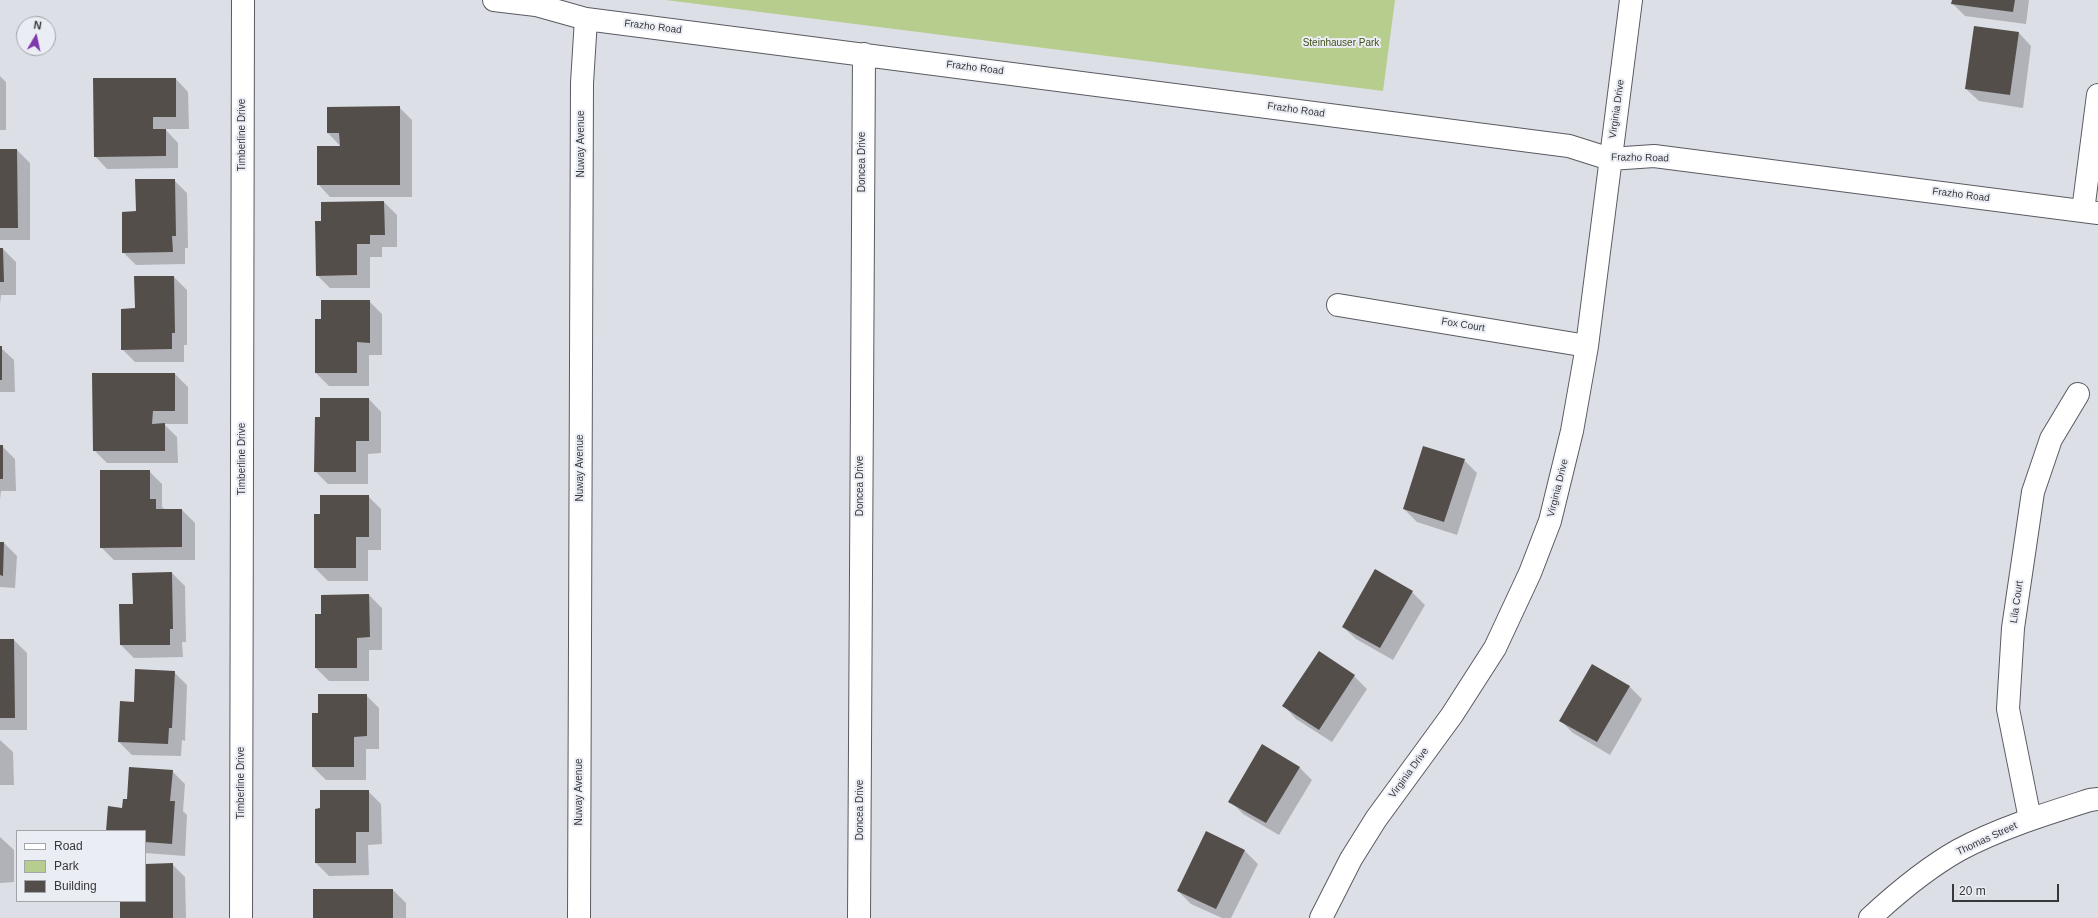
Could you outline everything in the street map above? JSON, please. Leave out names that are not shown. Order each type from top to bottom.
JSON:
[{"type":"street","name":"Timberline Drive","points":[[241,918],[243,0]]},
{"type":"street","name":"Frazho Road","points":[[494,0],[536,5],[586,19],[1569,146],[1610,159],[1654,156],[2090,212]]},
{"type":"street","name":"Virginia Drive","points":[[1321,918],[1351,859],[1376,819],[1452,715],[1495,648],[1530,573],[1550,521],[1572,430],[1587,346],[1631,0]]},
{"type":"street","name":"Nuway Avenue","points":[[579,918],[582,83],[586,19]]},
{"type":"street","name":"Doncea Drive","points":[[859,918],[864,54]]},
{"type":"street","points":[[2090,212],[2098,95]]},
{"type":"street","name":"Fox Court","points":[[1338,305],[1587,346]]},
{"type":"street","name":"Lila Court","points":[[2030,820],[2008,709],[2013,628],[2033,492],[2051,439],[2078,394]]},
{"type":"street","name":"Thomas Street","points":[[1870,918],[1902,890],[1959,850],[2030,820],[2090,800],[2098,799]]},
{"type":"green space","name":"Steinhauser Park","points":[[666,0],[1395,0],[1383,91]]},
{"type":"building","points":[[1952,0],[2015,0],[2013,12],[1951,4]]},
{"type":"building","points":[[1974,26],[2019,32],[2010,95],[1965,89]]},
{"type":"building","points":[[93,78],[176,78],[176,117],[153,117],[153,129],[166,129],[166,156],[94,157]]},
{"type":"building","points":[[400,106],[400,185],[317,185],[317,146],[340,146],[339,133],[327,133],[327,107]]},
{"type":"building","points":[[0,149],[17,149],[18,228],[0,228]]},
{"type":"building","points":[[135,179],[175,179],[176,236],[172,236],[173,252],[122,253],[122,212],[136,211]]},
{"type":"building","points":[[384,201],[385,235],[370,235],[370,244],[357,244],[357,275],[316,276],[315,221],[321,221],[321,202]]},
{"type":"building","points":[[0,248],[3,248],[4,282],[0,282]]},
{"type":"building","points":[[134,276],[174,276],[175,333],[172,333],[172,349],[121,350],[121,309],[135,308]]},
{"type":"building","points":[[321,300],[370,300],[370,343],[357,342],[357,373],[315,373],[315,319],[321,319]]},
{"type":"building","points":[[0,346],[2,346],[2,380],[0,380]]},
{"type":"building","points":[[92,373],[175,373],[175,411],[153,411],[152,424],[165,423],[165,451],[93,451]]},
{"type":"building","points":[[320,398],[369,398],[369,441],[356,441],[356,472],[314,472],[315,417],[320,417]]},
{"type":"building","points":[[0,445],[3,445],[3,479],[0,479]]},
{"type":"building","points":[[1423,446],[1465,459],[1444,522],[1403,509]]},
{"type":"building","points":[[100,470],[150,470],[150,499],[156,499],[156,509],[182,509],[182,547],[100,548]]},
{"type":"building","points":[[320,495],[369,495],[369,537],[356,537],[356,568],[314,568],[314,514],[320,514]]},
{"type":"building","points":[[0,542],[4,542],[3,576],[0,575]]},
{"type":"building","points":[[1375,569],[1413,591],[1380,648],[1342,627]]},
{"type":"building","points":[[172,572],[173,629],[170,629],[170,645],[120,645],[119,604],[133,604],[132,573]]},
{"type":"building","points":[[369,594],[370,637],[357,638],[357,668],[315,668],[315,614],[321,614],[321,595]]},
{"type":"building","points":[[0,639],[14,639],[15,718],[0,718]]},
{"type":"building","points":[[1319,651],[1355,675],[1319,730],[1282,706]]},
{"type":"building","points":[[1592,664],[1630,686],[1597,742],[1559,721]]},
{"type":"building","points":[[135,669],[175,671],[172,728],[169,728],[168,744],[118,742],[120,701],[134,702]]},
{"type":"building","points":[[318,694],[367,694],[367,736],[354,737],[354,767],[312,767],[312,713],[318,713]]},
{"type":"building","points":[[1262,744],[1300,767],[1266,823],[1228,802]]},
{"type":"building","points":[[129,767],[173,770],[170,801],[175,801],[172,844],[146,842],[146,830],[106,830],[108,806],[122,808],[123,799],[127,799]]},
{"type":"building","points":[[320,790],[369,790],[369,832],[356,832],[356,863],[315,863],[315,809],[320,808]]},
{"type":"building","points":[[1206,831],[1245,850],[1216,909],[1177,891]]},
{"type":"building","points":[[173,863],[173,918],[120,918],[120,902],[146,902],[146,864]]},
{"type":"building","points":[[313,889],[393,889],[393,918],[313,918]]}]
